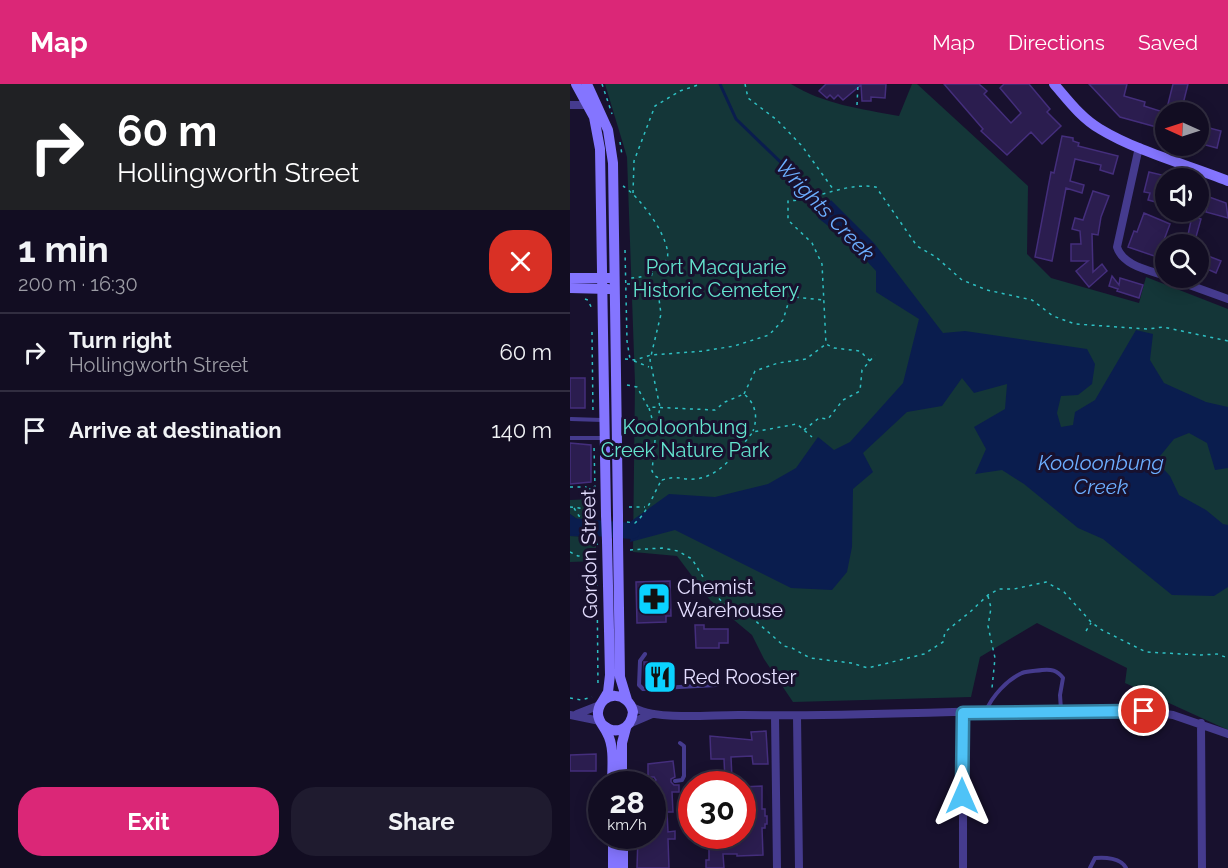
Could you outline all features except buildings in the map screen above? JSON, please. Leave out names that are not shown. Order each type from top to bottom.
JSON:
[{"type":"main road","name":"Gordon Street","points":[[576,84],[594,117],[600,149],[605,420],[600,438],[601,513],[613,541],[620,677],[629,703]]},
{"type":"main road","name":"Gordon Street","points":[[587,84],[608,130],[611,146],[618,281],[615,360],[618,516],[613,541],[610,675],[608,692],[599,699]]},
{"type":"main road","points":[[1054,84],[1082,116],[1099,128],[1138,147],[1228,181]]},
{"type":"main road","points":[[570,278],[602,283]]},
{"type":"main road","points":[[570,288],[618,281]]},
{"type":"main road","points":[[611,771],[610,742],[598,713],[599,699],[614,696],[620,696],[629,703],[633,716],[622,743],[622,771]]},
{"type":"main road","points":[[601,723],[615,731],[628,725]]},
{"type":"main road","points":[[613,849],[613,868]]},
{"type":"main road","points":[[623,849],[623,868]]},
{"type":"street","points":[[570,105],[587,105]]},
{"type":"street","points":[[1138,147],[1117,248],[1119,255],[1128,262],[1155,272]]},
{"type":"street","points":[[1198,288],[1228,299]]},
{"type":"street","points":[[573,715],[599,699]]},
{"type":"street","points":[[629,703],[640,711],[652,714],[797,716],[1061,711],[1155,712],[1201,723],[1228,734]]},
{"type":"street","points":[[963,713],[963,868]]},
{"type":"street","points":[[628,725],[652,714]]},
{"type":"street","points":[[573,715],[601,723]]},
{"type":"street","points":[[775,716],[777,868]]},
{"type":"street","points":[[797,716],[799,868]]},
{"type":"street","points":[[1201,723],[1202,868]]},
{"type":"lane","points":[[572,419],[605,420]]},
{"type":"lane","points":[[570,438],[600,438]]},
{"type":"lane","points":[[645,654],[639,661],[639,685],[643,689],[716,685]]},
{"type":"lane","points":[[985,712],[990,700],[1022,673],[1050,669],[1058,672],[1063,678],[1060,690],[1061,711]]},
{"type":"lane","points":[[675,781],[682,780],[684,776],[684,746],[680,742]]},
{"type":"lane","points":[[1090,868],[1095,858],[1104,857],[1123,862],[1126,868]]},
{"type":"path","points":[[633,195],[634,161],[655,106],[680,91],[701,84]]},
{"type":"path","points":[[745,84],[748,98],[777,120],[802,146],[834,190]]},
{"type":"path","points":[[857,105],[858,84]]},
{"type":"path","points":[[618,281],[643,277],[652,273],[666,260],[668,251],[645,205],[621,185]]},
{"type":"path","points":[[826,344],[822,264],[812,243],[789,220],[789,201],[864,185],[876,187],[917,246],[936,257],[962,280],[987,290],[1032,300],[1053,316],[1075,324],[1148,330],[1163,327],[1228,341]]},
{"type":"path","points":[[652,273],[650,280],[659,299],[662,314],[651,355],[650,368],[660,407],[652,471],[662,480]]},
{"type":"path","points":[[626,284],[641,284],[652,288]]},
{"type":"path","points":[[615,360],[633,360],[651,355],[704,351],[748,342],[769,334],[783,320],[788,304],[795,297],[824,300]]},
{"type":"path","points":[[583,298],[588,300],[592,308]]},
{"type":"path","points":[[592,331],[594,420]]},
{"type":"path","points":[[826,344],[834,348],[860,351],[870,361]]},
{"type":"path","points":[[648,407],[715,410],[725,402],[744,394],[755,371],[778,363],[806,359],[826,344]]},
{"type":"path","points":[[803,431],[819,418],[828,419],[843,400],[861,391],[862,370],[875,355]]},
{"type":"path","points":[[633,360],[650,368]]},
{"type":"path","points":[[626,385],[638,387],[656,430]]},
{"type":"path","points":[[643,517],[646,507],[662,480],[672,476],[703,478],[716,472],[735,454],[753,432],[756,423],[756,411],[752,401],[744,394]]},
{"type":"path","points":[[753,432],[797,424],[812,437]]},
{"type":"path","points":[[570,487],[586,487],[586,501],[591,501],[590,487],[595,487],[600,438]]},
{"type":"path","points":[[570,507],[601,513]]},
{"type":"path","points":[[628,507],[646,507]]},
{"type":"path","points":[[629,550],[662,548],[678,550],[692,559],[711,590],[724,604],[740,614],[750,616],[784,646],[810,658],[831,662],[851,663],[868,668],[924,654],[943,642],[945,632],[988,595],[999,589],[1014,589],[1046,582],[1064,592],[1091,622],[1102,630],[1146,652],[1201,656],[1217,654],[1228,658]]},
{"type":"path","points":[[570,552],[578,556],[597,557],[597,549]]},
{"type":"path","points":[[570,698],[599,699],[597,566]]},
{"type":"path","points":[[988,595],[991,608],[988,626],[995,658],[990,700]]},
{"type":"path","points":[[1086,631],[1091,622]]},
{"type":"green space","points":[[605,84],[791,84],[829,101],[899,116],[912,84],[917,84],[1028,186],[1027,254],[1051,278],[1139,303],[1146,277],[1155,281],[1155,288],[1174,288],[1228,309],[1228,730],[1125,683],[1127,668],[1037,623],[980,657],[971,697],[793,702],[764,659],[752,635],[710,600],[677,556],[633,552],[635,383],[627,157]]},
{"type":"green space","points":[[594,499],[595,522],[581,522],[570,514],[570,500]]},
{"type":"green space","points":[[570,536],[596,537],[596,561],[570,562]]},
{"type":"water","name":"Kooloonbung Creek","points":[[831,200],[874,243],[943,333],[965,331],[1087,349],[1095,364],[1092,384],[1078,395],[1061,396],[1057,413],[1061,427],[1073,425],[1075,412],[1095,400],[1136,330],[1153,334],[1150,360],[1164,383],[1206,402],[1228,407],[1228,468],[1215,470],[1207,443],[1189,433],[1174,439],[1156,461],[1170,476],[1179,495],[1228,525],[1228,587],[1214,596],[1172,595],[1103,539],[1078,528],[1024,484],[1002,470],[975,474],[986,449],[974,427],[1005,409],[1007,384],[974,393],[962,378],[942,406],[907,412],[863,453],[873,472],[853,489],[852,547],[847,572],[832,590],[791,588],[675,530],[630,542],[632,531],[630,522],[669,494],[715,497],[768,484],[796,468],[818,437],[834,450],[850,442],[903,383],[919,319],[876,292],[876,271],[850,243],[818,218]]},
{"type":"water","points":[[570,514],[581,522],[595,522],[596,537],[570,536]]},
{"type":"waterway","name":"Wrights Creek","points":[[720,84],[736,119],[828,208]]},
{"type":"waterway","points":[[570,526],[632,531]]},
{"type":"place","name":"Chemist Warehouse","points":[[654,599]]},
{"type":"place","name":"Red Rooster","points":[[660,677]]},
{"type":"route","points":[[962,796],[963,713],[1144,711]]},
{"type":"park label","name":"Port Macquarie Historic Cemetery","points":[[716,278]]},
{"type":"park label","name":"Kooloonbung Creek Nature Park","points":[[685,438]]}]
